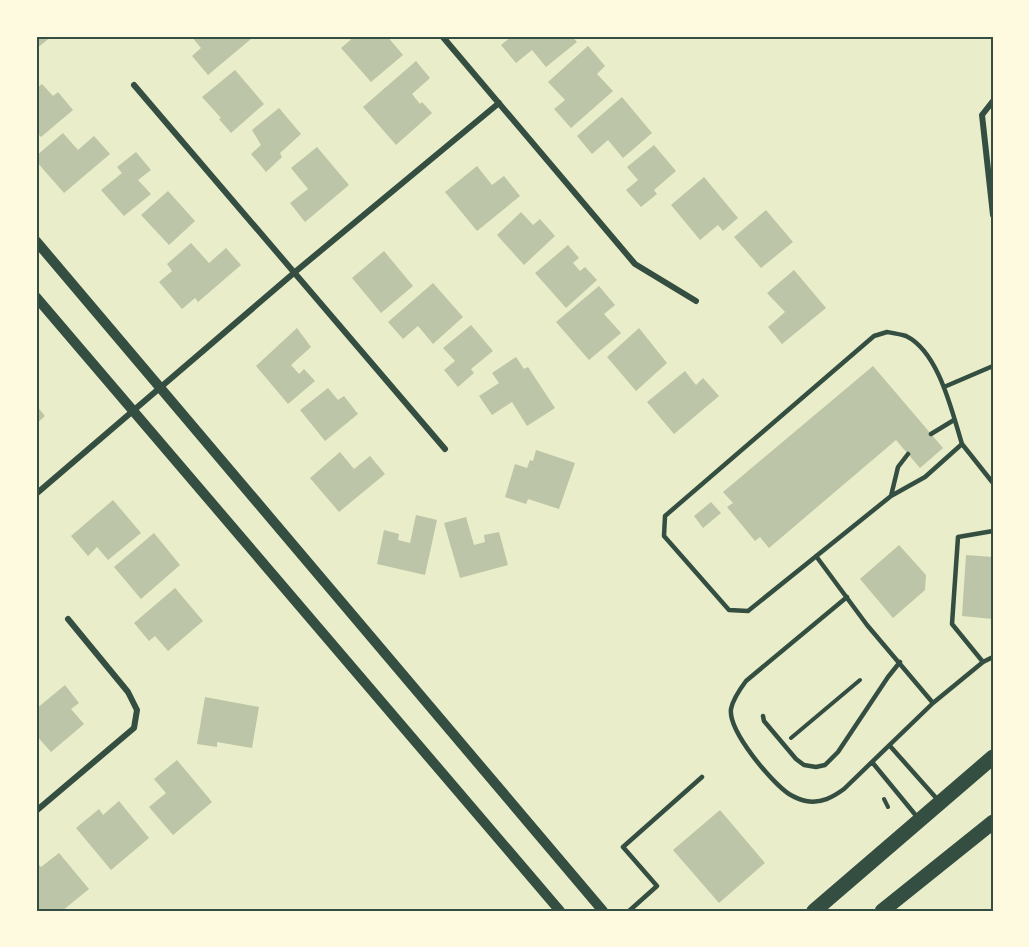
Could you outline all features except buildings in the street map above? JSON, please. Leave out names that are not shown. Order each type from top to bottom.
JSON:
[{"type":"main road","points":[[814,911],[993,757]]},
{"type":"main road","points":[[882,911],[991,827]]},
{"type":"street","points":[[442,36],[634,264],[696,301]]},
{"type":"street","points":[[134,85],[445,449]]},
{"type":"street","points":[[992,102],[982,115],[993,215]]},
{"type":"street","points":[[36,494],[295,272],[499,103]]},
{"type":"street","points":[[36,241],[603,911]]},
{"type":"street","points":[[36,297],[560,911]]},
{"type":"street","points":[[36,812],[134,728],[137,710],[128,692],[68,619]]},
{"type":"lane","points":[[962,444],[925,477],[891,496],[748,611],[729,610],[664,536],[664,516],[874,336],[887,332],[905,336],[923,350],[944,387],[962,444],[993,483]]},
{"type":"lane","points":[[944,387],[993,366]]},
{"type":"lane","points":[[931,434],[954,420]]},
{"type":"lane","points":[[891,496],[898,467],[908,454]]},
{"type":"lane","points":[[983,662],[952,624],[956,559],[958,537],[993,531]]},
{"type":"lane","points":[[816,556],[867,625],[933,703]]},
{"type":"lane","points":[[847,597],[746,681],[738,692],[731,709],[732,722],[739,738],[790,795],[806,801],[818,802],[831,798],[844,789],[933,703],[983,662],[993,657]]},
{"type":"lane","points":[[763,716],[764,721],[794,758],[804,765],[816,767],[825,765],[838,752],[900,662]]},
{"type":"lane","points":[[890,746],[940,803]]},
{"type":"lane","points":[[872,762],[920,820]]},
{"type":"lane","points":[[629,911],[657,886],[623,847],[702,777]]},
{"type":"path","points":[[794,758],[802,752],[790,738],[860,680]]}]
